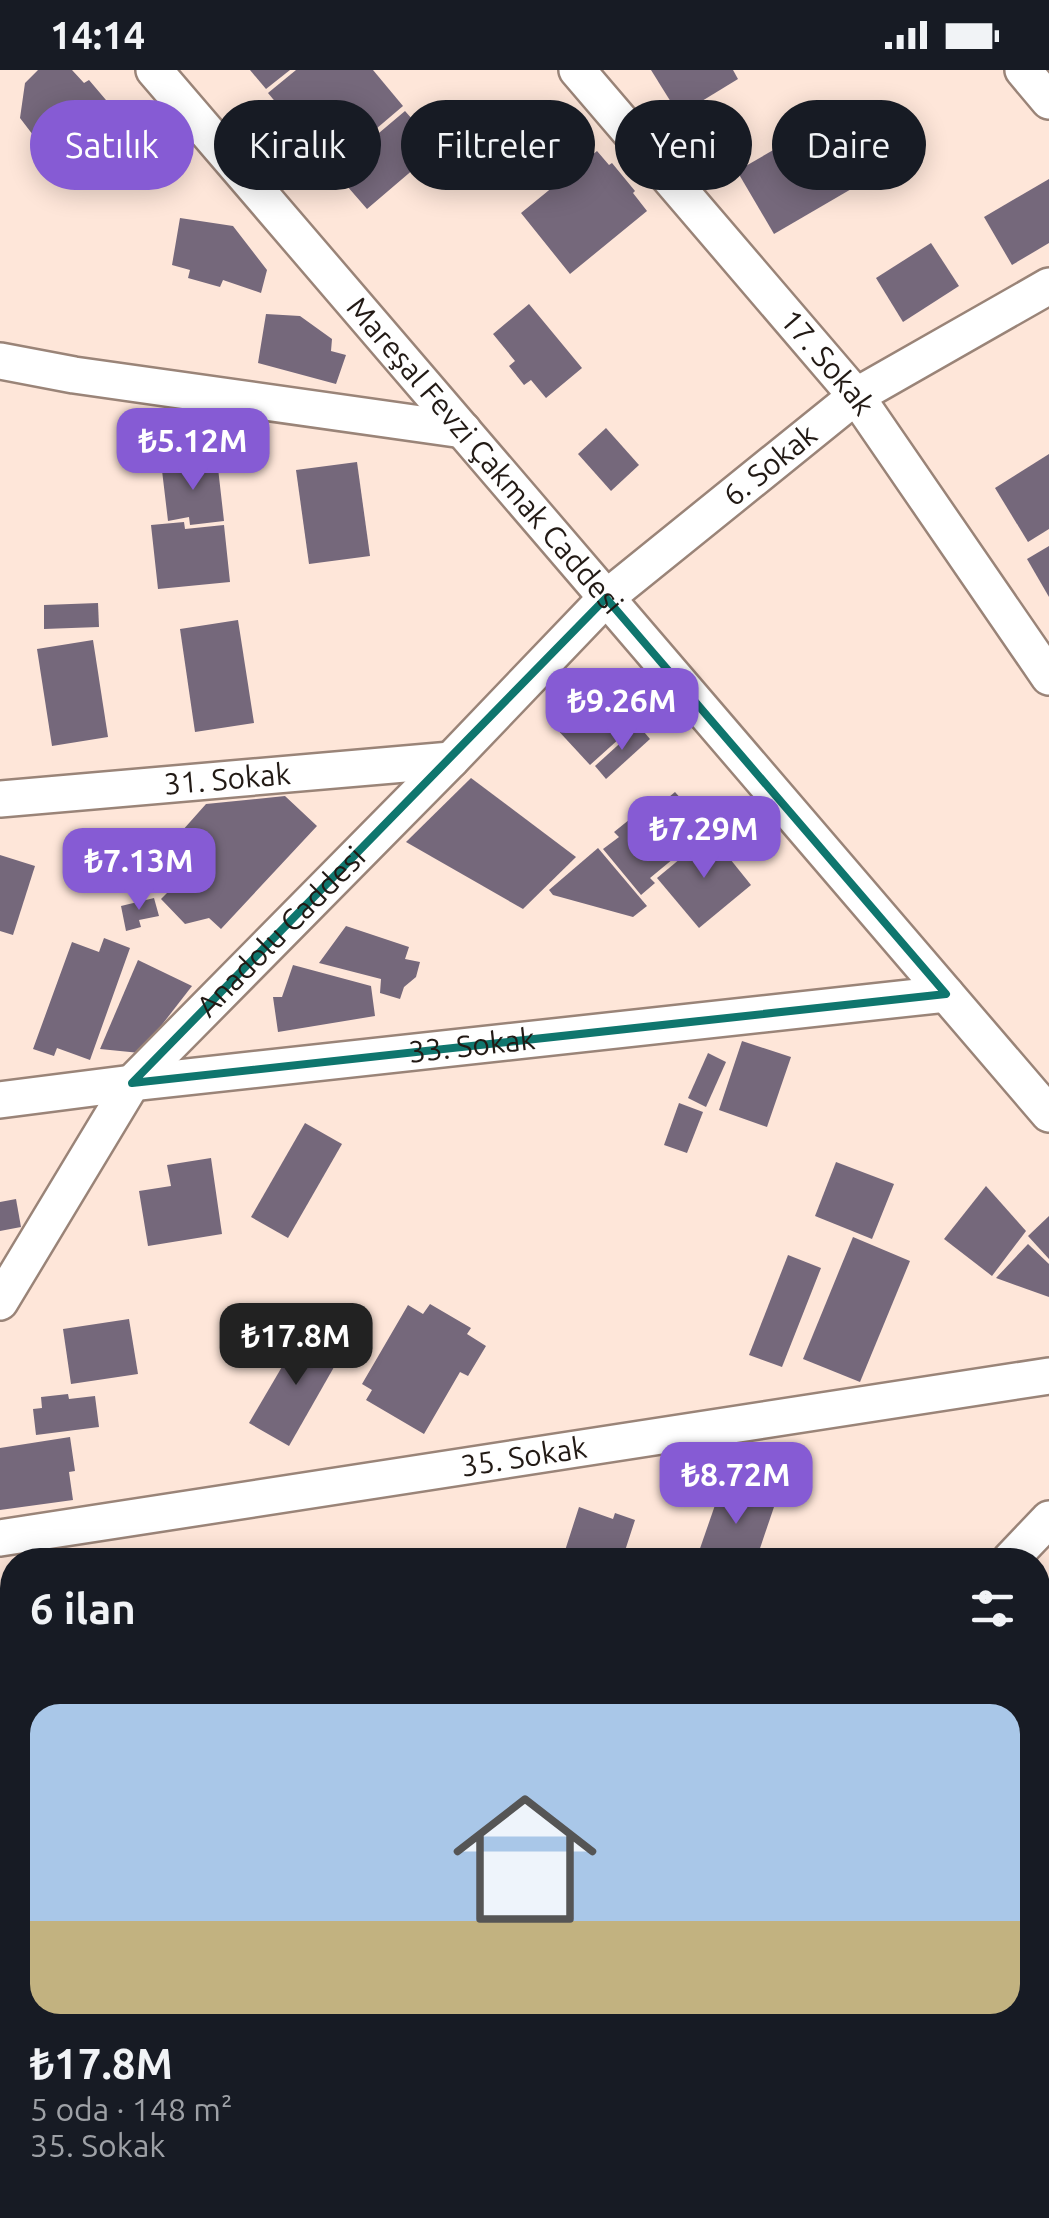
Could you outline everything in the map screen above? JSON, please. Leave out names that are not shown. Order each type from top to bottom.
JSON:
[{"type":"street","name":"Mareşal Fevzi Çakmak Caddesi","points":[[154,70],[1049,1114]]},
{"type":"street","name":"17. Sokak","points":[[577,70],[856,396],[1049,677]]},
{"type":"street","points":[[1023,70],[1049,101]]},
{"type":"street","name":"6. Sokak","points":[[606,598],[856,396],[1049,286]]},
{"type":"street","points":[[0,361],[462,430]]},
{"type":"street","name":"Anadolu Caddesi","points":[[0,1302],[132,1083],[606,598]]},
{"type":"street","name":"31. Sokak","points":[[0,799],[451,760]]},
{"type":"street","name":"33. Sokak","points":[[0,1100],[946,994]]},
{"type":"street","name":"35. Sokak","points":[[0,1538],[1049,1376]]},
{"type":"street","points":[[1022,1548],[1049,1520]]},
{"type":"highlighted area","points":[[606,598],[946,994],[132,1083]]},
{"type":"building","points":[[38,70],[72,70],[84,83],[89,80],[106,100],[30,100],[30,131],[20,118],[25,83]]},
{"type":"building","points":[[250,70],[290,70],[266,89]]},
{"type":"building","points":[[296,70],[373,70],[401,108],[381,125],[381,100],[274,100],[268,93]]},
{"type":"building","points":[[651,70],[733,70],[738,79],[704,100],[670,100]]},
{"type":"building","points":[[401,114],[401,180],[367,209],[350,190],[381,190],[381,131]]},
{"type":"building","points":[[772,151],[772,190],[850,190],[774,234],[748,190],[752,190],[752,162]]},
{"type":"building","points":[[595,153],[615,167],[615,190],[634,190],[647,211],[570,274],[521,213],[549,190],[595,190]]},
{"type":"building","points":[[1049,179],[1049,243],[1012,265],[984,217]]},
{"type":"building","points":[[180,218],[233,226],[267,270],[261,293],[223,280],[220,287],[188,278],[190,270],[172,265]]},
{"type":"building","points":[[931,243],[959,286],[903,322],[876,278]]},
{"type":"building","points":[[529,304],[582,368],[546,398],[531,380],[524,385],[509,366],[515,361],[493,334]]},
{"type":"building","points":[[266,314],[300,316],[332,339],[331,351],[346,355],[336,384],[258,363]]},
{"type":"building","points":[[606,428],[639,465],[611,491],[578,454]]},
{"type":"building","points":[[1049,454],[1049,529],[1028,542],[995,488]]},
{"type":"building","points":[[161,462],[218,468],[224,521],[190,525],[189,517],[168,521]]},
{"type":"building","points":[[357,462],[370,556],[309,564],[296,470]]},
{"type":"building","points":[[184,522],[185,529],[224,525],[230,582],[158,589],[151,525]]},
{"type":"building","points":[[1049,546],[1049,597],[1027,559]]},
{"type":"building","points":[[98,603],[99,627],[44,629],[44,605]]},
{"type":"building","points":[[238,620],[254,723],[195,732],[180,629]]},
{"type":"building","points":[[93,640],[108,737],[52,746],[37,649]]},
{"type":"building","points":[[595,690],[630,729],[590,765],[554,726]]},
{"type":"building","points":[[639,726],[650,739],[606,779],[595,766]]},
{"type":"building","points":[[471,778],[576,857],[523,909],[406,842]]},
{"type":"building","points":[[675,792],[684,802],[689,798],[702,814],[698,817],[708,830],[650,878],[655,883],[641,895],[603,849],[619,837],[614,832],[640,811],[645,817]]},
{"type":"building","points":[[285,796],[317,826],[221,929],[209,918],[185,924],[161,899],[169,891],[163,865],[170,860],[166,849],[206,804]]},
{"type":"building","points":[[710,834],[751,885],[699,928],[657,878]]},
{"type":"building","points":[[598,848],[647,906],[633,917],[553,895],[549,890]]},
{"type":"building","points":[[0,855],[35,866],[13,935],[0,931]]},
{"type":"building","points":[[154,898],[159,916],[139,920],[141,927],[126,931],[121,906]]},
{"type":"building","points":[[346,926],[409,947],[405,959],[420,962],[416,977],[404,987],[400,999],[380,993],[381,979],[319,963]]},
{"type":"building","points":[[104,938],[130,948],[90,1060],[57,1048],[54,1056],[33,1049],[72,942],[99,952]]},
{"type":"building","points":[[138,960],[192,986],[140,1053],[100,1049]]},
{"type":"building","points":[[293,965],[371,986],[375,1016],[278,1032],[273,997],[282,997]]},
{"type":"building","points":[[742,1041],[791,1057],[767,1127],[719,1110]]},
{"type":"building","points":[[708,1053],[726,1062],[706,1107],[688,1098]]},
{"type":"building","points":[[679,1103],[703,1112],[687,1153],[664,1145]]},
{"type":"building","points":[[305,1123],[342,1144],[288,1238],[251,1217]]},
{"type":"building","points":[[211,1158],[222,1234],[148,1246],[139,1191],[171,1186],[167,1165]]},
{"type":"building","points":[[836,1162],[894,1184],[872,1239],[815,1216]]},
{"type":"building","points":[[986,1186],[1026,1231],[992,1276],[944,1239]]},
{"type":"building","points":[[16,1199],[21,1227],[0,1231],[0,1202]]},
{"type":"building","points":[[1049,1216],[1049,1259],[1028,1236]]},
{"type":"building","points":[[853,1237],[910,1261],[860,1382],[803,1359]]},
{"type":"building","points":[[1028,1244],[1049,1264],[1049,1297],[996,1278]]},
{"type":"building","points":[[788,1255],[821,1268],[782,1367],[749,1355]]},
{"type":"building","points":[[430,1304],[471,1328],[467,1334],[486,1346],[468,1376],[460,1372],[424,1434],[366,1400],[372,1390],[362,1384],[408,1305],[423,1314]]},
{"type":"building","points":[[129,1319],[138,1374],[71,1384],[63,1329]]},
{"type":"building","points":[[303,1331],[342,1353],[289,1446],[249,1423]]},
{"type":"building","points":[[68,1394],[69,1399],[95,1396],[99,1427],[36,1435],[33,1409],[42,1408],[41,1397]]},
{"type":"building","points":[[70,1437],[75,1471],[69,1472],[73,1500],[0,1510],[0,1448]]},
{"type":"building","points":[[722,1485],[775,1504],[760,1548],[700,1548]]},
{"type":"building","points":[[579,1507],[613,1519],[615,1513],[635,1520],[626,1548],[566,1548]]}]
